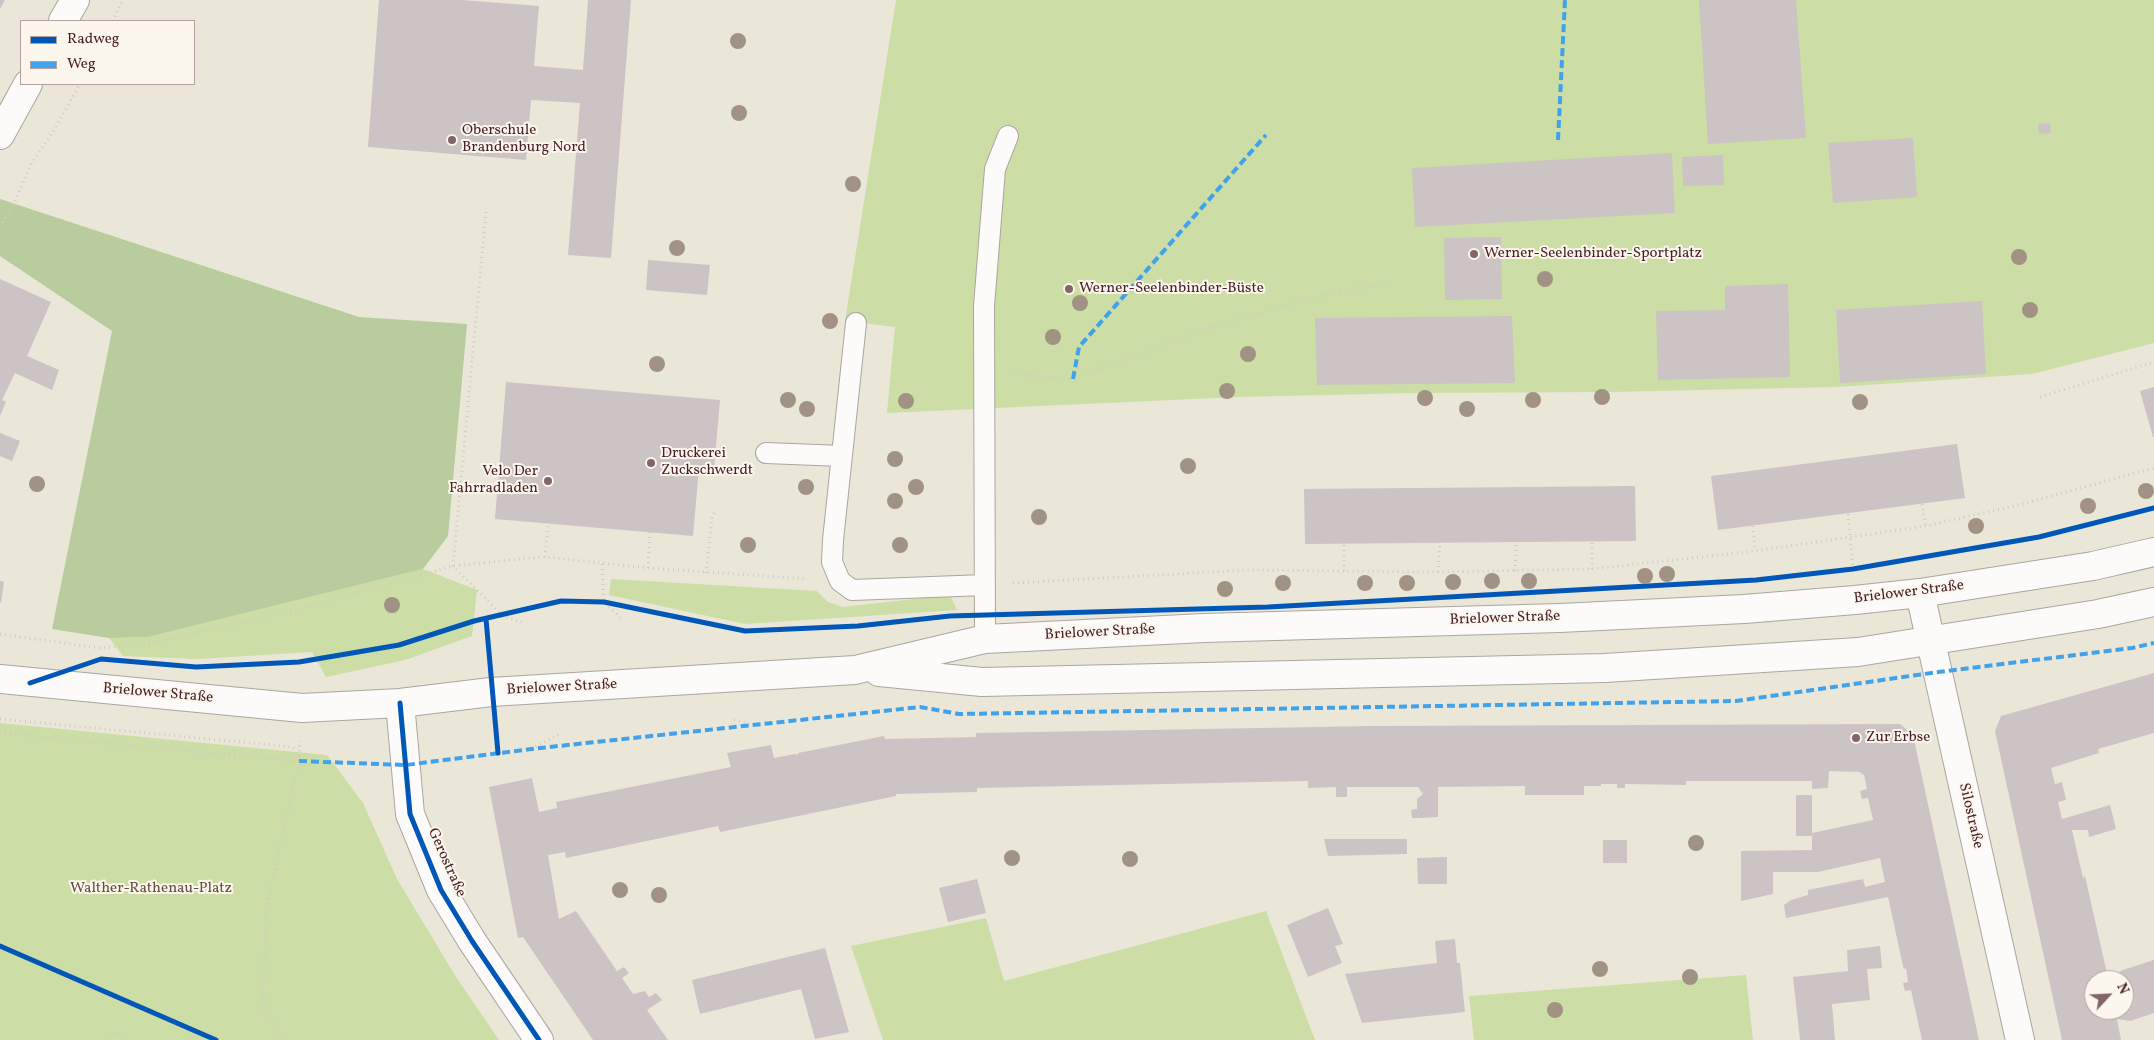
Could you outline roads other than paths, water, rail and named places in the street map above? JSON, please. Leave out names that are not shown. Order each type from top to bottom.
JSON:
[{"type":"main road","points":[[64,20],[75,0]]},
{"type":"main road","points":[[0,135],[27,85]]},
{"type":"main road","name":"Brielower Straße","points":[[855,670],[985,639],[1204,628],[1560,618],[1744,609],[1920,593],[2094,566],[2154,552]]},
{"type":"main road","name":"Silostraße","points":[[1920,593],[2020,1040]]},
{"type":"main road","name":"Brielower Straße","points":[[0,679],[302,708],[400,703],[491,692],[855,670],[982,682],[1555,669],[1858,652],[2098,614],[2154,602]]},
{"type":"main road","name":"Gerostraße","points":[[400,703],[410,814],[438,882],[472,941],[539,1040]]},
{"type":"lane","points":[[985,639],[984,306],[995,169],[1008,136]]},
{"type":"lane","points":[[856,323],[832,562],[840,581],[852,590],[985,584]]},
{"type":"lane","points":[[766,453],[842,456]]},
{"type":"place","name":"Oberschule Brandenburg Nord","points":[[452,140]]},
{"type":"place","name":"Werner-Seelenbinder-Sportplatz","points":[[1474,254]]},
{"type":"place","name":"Werner-Seelenbinder-Büste","points":[[1069,289]]},
{"type":"place","name":"Druckerei Zuckschwerdt","points":[[651,463]]},
{"type":"place","name":"Velo Der Fahrradladen","points":[[548,481]]},
{"type":"place","name":"Zur Erbse","points":[[1856,738]]},
{"type":"park label","name":"Walther-Rathenau-Platz","points":[[151,889]]}]
